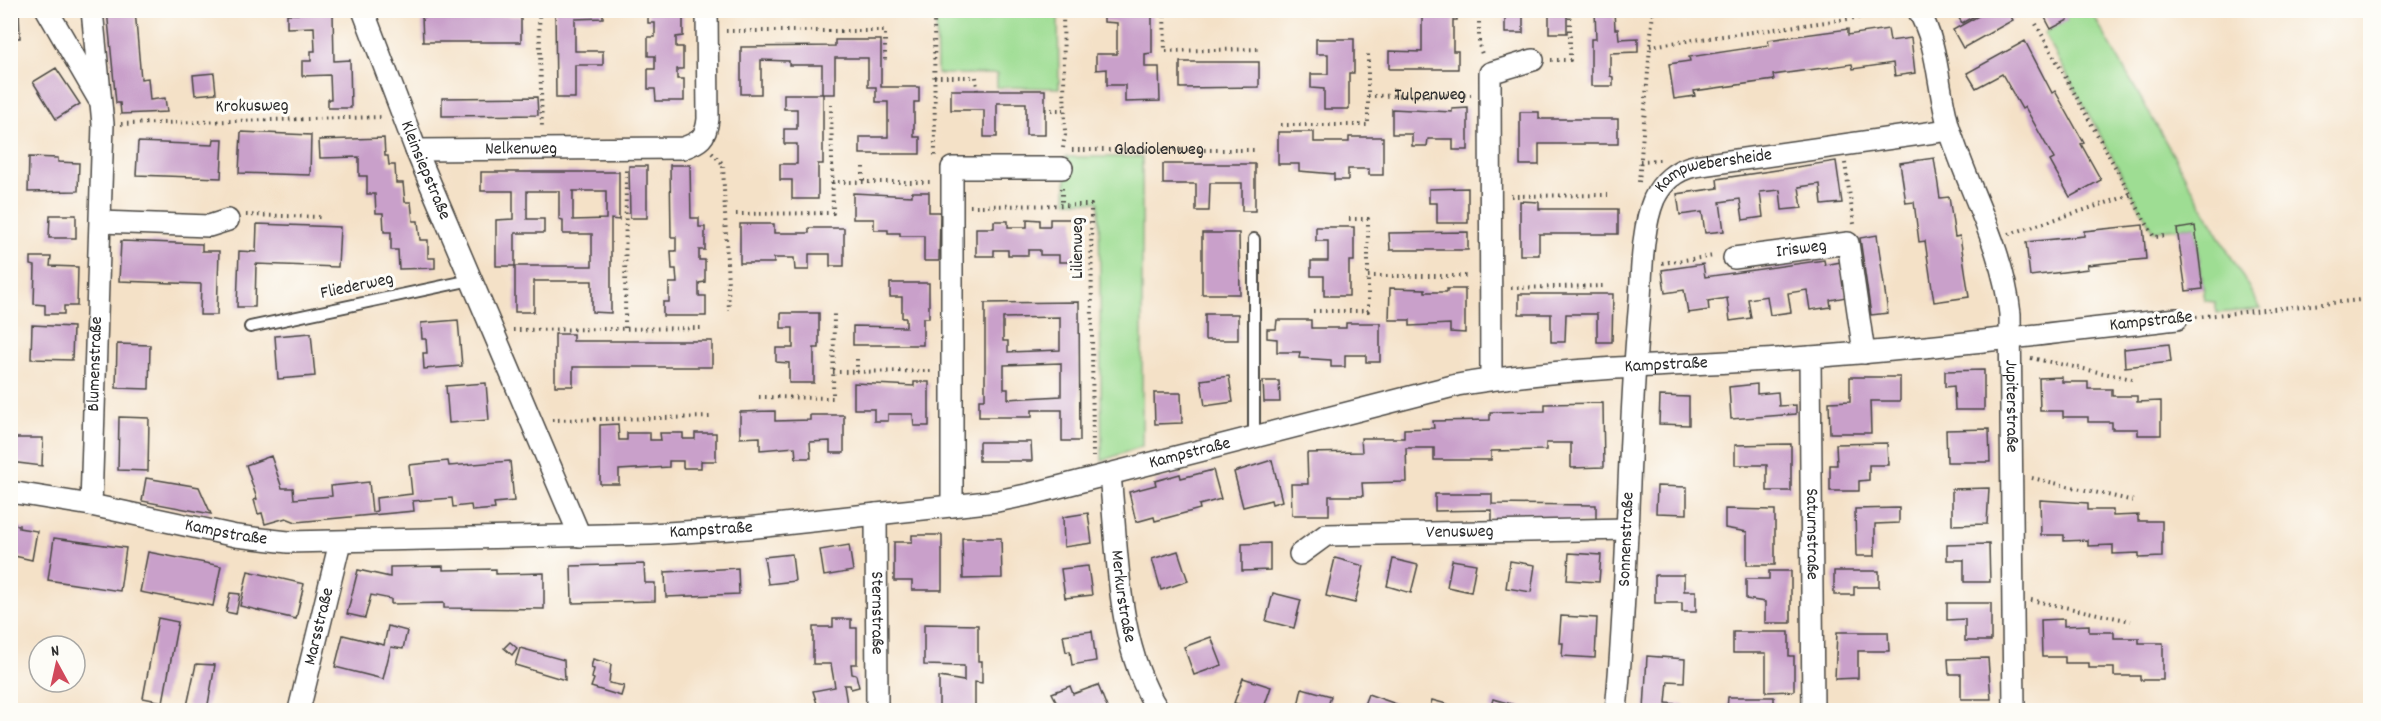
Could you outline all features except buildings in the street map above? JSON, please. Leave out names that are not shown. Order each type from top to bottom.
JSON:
[{"type":"street","points":[[47,10],[102,114]]},
{"type":"street","name":"Blumenstraße","points":[[91,505],[101,222],[102,114],[92,10]]},
{"type":"street","name":"Kleinsiepstraße","points":[[363,10],[416,150],[580,536]]},
{"type":"street","points":[[1920,13],[1932,40],[1949,130],[1993,239],[2007,286],[2010,346]]},
{"type":"street","points":[[700,142],[706,133],[708,119],[708,21]]},
{"type":"street","points":[[1490,73],[1533,60]]},
{"type":"street","name":"Tulpenweg","points":[[1490,73],[1491,379]]},
{"type":"street","name":"Kampwebersheide","points":[[1634,368],[1643,265],[1653,201],[1663,185],[1681,169],[1949,130]]},
{"type":"street","name":"Nelkenweg","points":[[416,150],[683,148],[700,142]]},
{"type":"street","points":[[952,506],[952,205],[941,179],[952,168],[1062,159]]},
{"type":"street","points":[[101,222],[209,226],[228,220]]},
{"type":"street","name":"Irisweg","points":[[1734,258],[1848,243],[1864,353]]},
{"type":"street","name":"Kampstraße","points":[[10,492],[91,505],[236,536],[288,542],[580,536],[747,528],[997,501],[1101,477],[1456,385],[1491,379],[1864,353],[2010,346],[2177,319]]},
{"type":"street","name":"Jupiterstraße","points":[[2010,346],[2014,711]]},
{"type":"street","name":"Saturnstraße","points":[[1809,357],[1813,711]]},
{"type":"street","name":"Sonnenstraße","points":[[1616,711],[1624,627],[1634,368]]},
{"type":"street","name":"Merkurstraße","points":[[1101,477],[1128,641],[1136,669],[1158,711]]},
{"type":"street","name":"Sternstraße","points":[[876,514],[877,711]]},
{"type":"street","name":"Venusweg","points":[[1300,554],[1326,535],[1628,529]]},
{"type":"street","name":"Marsstraße","points":[[299,711],[340,542]]},
{"type":"lane","points":[[1254,239],[1254,437]]},
{"type":"lane","name":"Fliederweg","points":[[250,327],[471,280]]},
{"type":"path","points":[[539,10],[542,149]]},
{"type":"path","points":[[934,10],[935,167]]},
{"type":"path","name":"Lilienweg","points":[[1063,10],[1065,135],[1062,159],[1062,205],[1091,205],[1101,477]]},
{"type":"path","points":[[1164,10],[1165,51],[1258,49]]},
{"type":"path","points":[[1479,10],[1479,45],[1490,73]]},
{"type":"path","points":[[1533,60],[1570,60],[1570,10]]},
{"type":"path","points":[[1639,192],[1653,10]]},
{"type":"path","points":[[1650,46],[1884,14],[1920,13]]},
{"type":"path","points":[[708,21],[885,31],[885,62]]},
{"type":"path","points":[[2036,24],[2154,237],[2167,236]]},
{"type":"path","name":"Tulpenweg","points":[[1281,125],[1368,125],[1368,53]]},
{"type":"path","points":[[934,77],[976,77],[976,90]]},
{"type":"path","points":[[1394,85],[1394,96]]},
{"type":"path","name":"Tulpenweg","points":[[1368,96],[1490,95]]},
{"type":"path","points":[[736,214],[832,213],[831,105]]},
{"type":"path","points":[[1045,110],[1064,110]]},
{"type":"path","name":"Krokusweg","points":[[102,114],[403,117]]},
{"type":"path","points":[[700,142],[723,164],[729,311]]},
{"type":"path","points":[[1843,145],[1855,235],[1848,243]]},
{"type":"path","points":[[625,328],[626,149]]},
{"type":"path","name":"Gladiolenweg","points":[[1062,159],[1256,150]]},
{"type":"path","points":[[863,167],[863,182]]},
{"type":"path","points":[[832,182],[941,179]]},
{"type":"path","points":[[1489,196],[1608,195]]},
{"type":"path","points":[[1993,239],[2131,195]]},
{"type":"path","points":[[952,205],[1062,205]]},
{"type":"path","points":[[228,220],[247,214],[322,217]]},
{"type":"path","points":[[1313,311],[1368,311],[1368,219],[1349,219]]},
{"type":"path","points":[[1643,265],[1715,256],[1734,258]]},
{"type":"path","points":[[1368,276],[1606,286]]},
{"type":"path","name":"Kampstraße","points":[[2177,319],[2370,299]]},
{"type":"path","points":[[759,397],[833,398],[834,313]]},
{"type":"path","points":[[492,330],[705,328]]},
{"type":"path","points":[[2010,346],[2132,379]]},
{"type":"path","points":[[857,359],[857,372]]},
{"type":"path","points":[[833,372],[953,371]]},
{"type":"path","points":[[531,421],[712,417]]},
{"type":"path","name":"Jupiterstraße","points":[[2011,474],[2134,501]]},
{"type":"path","points":[[2012,596],[2132,621]]},
{"type":"green space","points":[[936,11],[1058,11],[1059,88],[997,87],[997,74],[937,74]]},
{"type":"green space","points":[[2062,11],[2091,11],[2261,309],[2217,313],[2215,302],[2205,301],[2195,226],[2153,231],[2044,33],[2067,20]]},
{"type":"green space","points":[[1066,157],[1142,157],[1142,446],[1102,461],[1099,202],[1066,201]]}]
